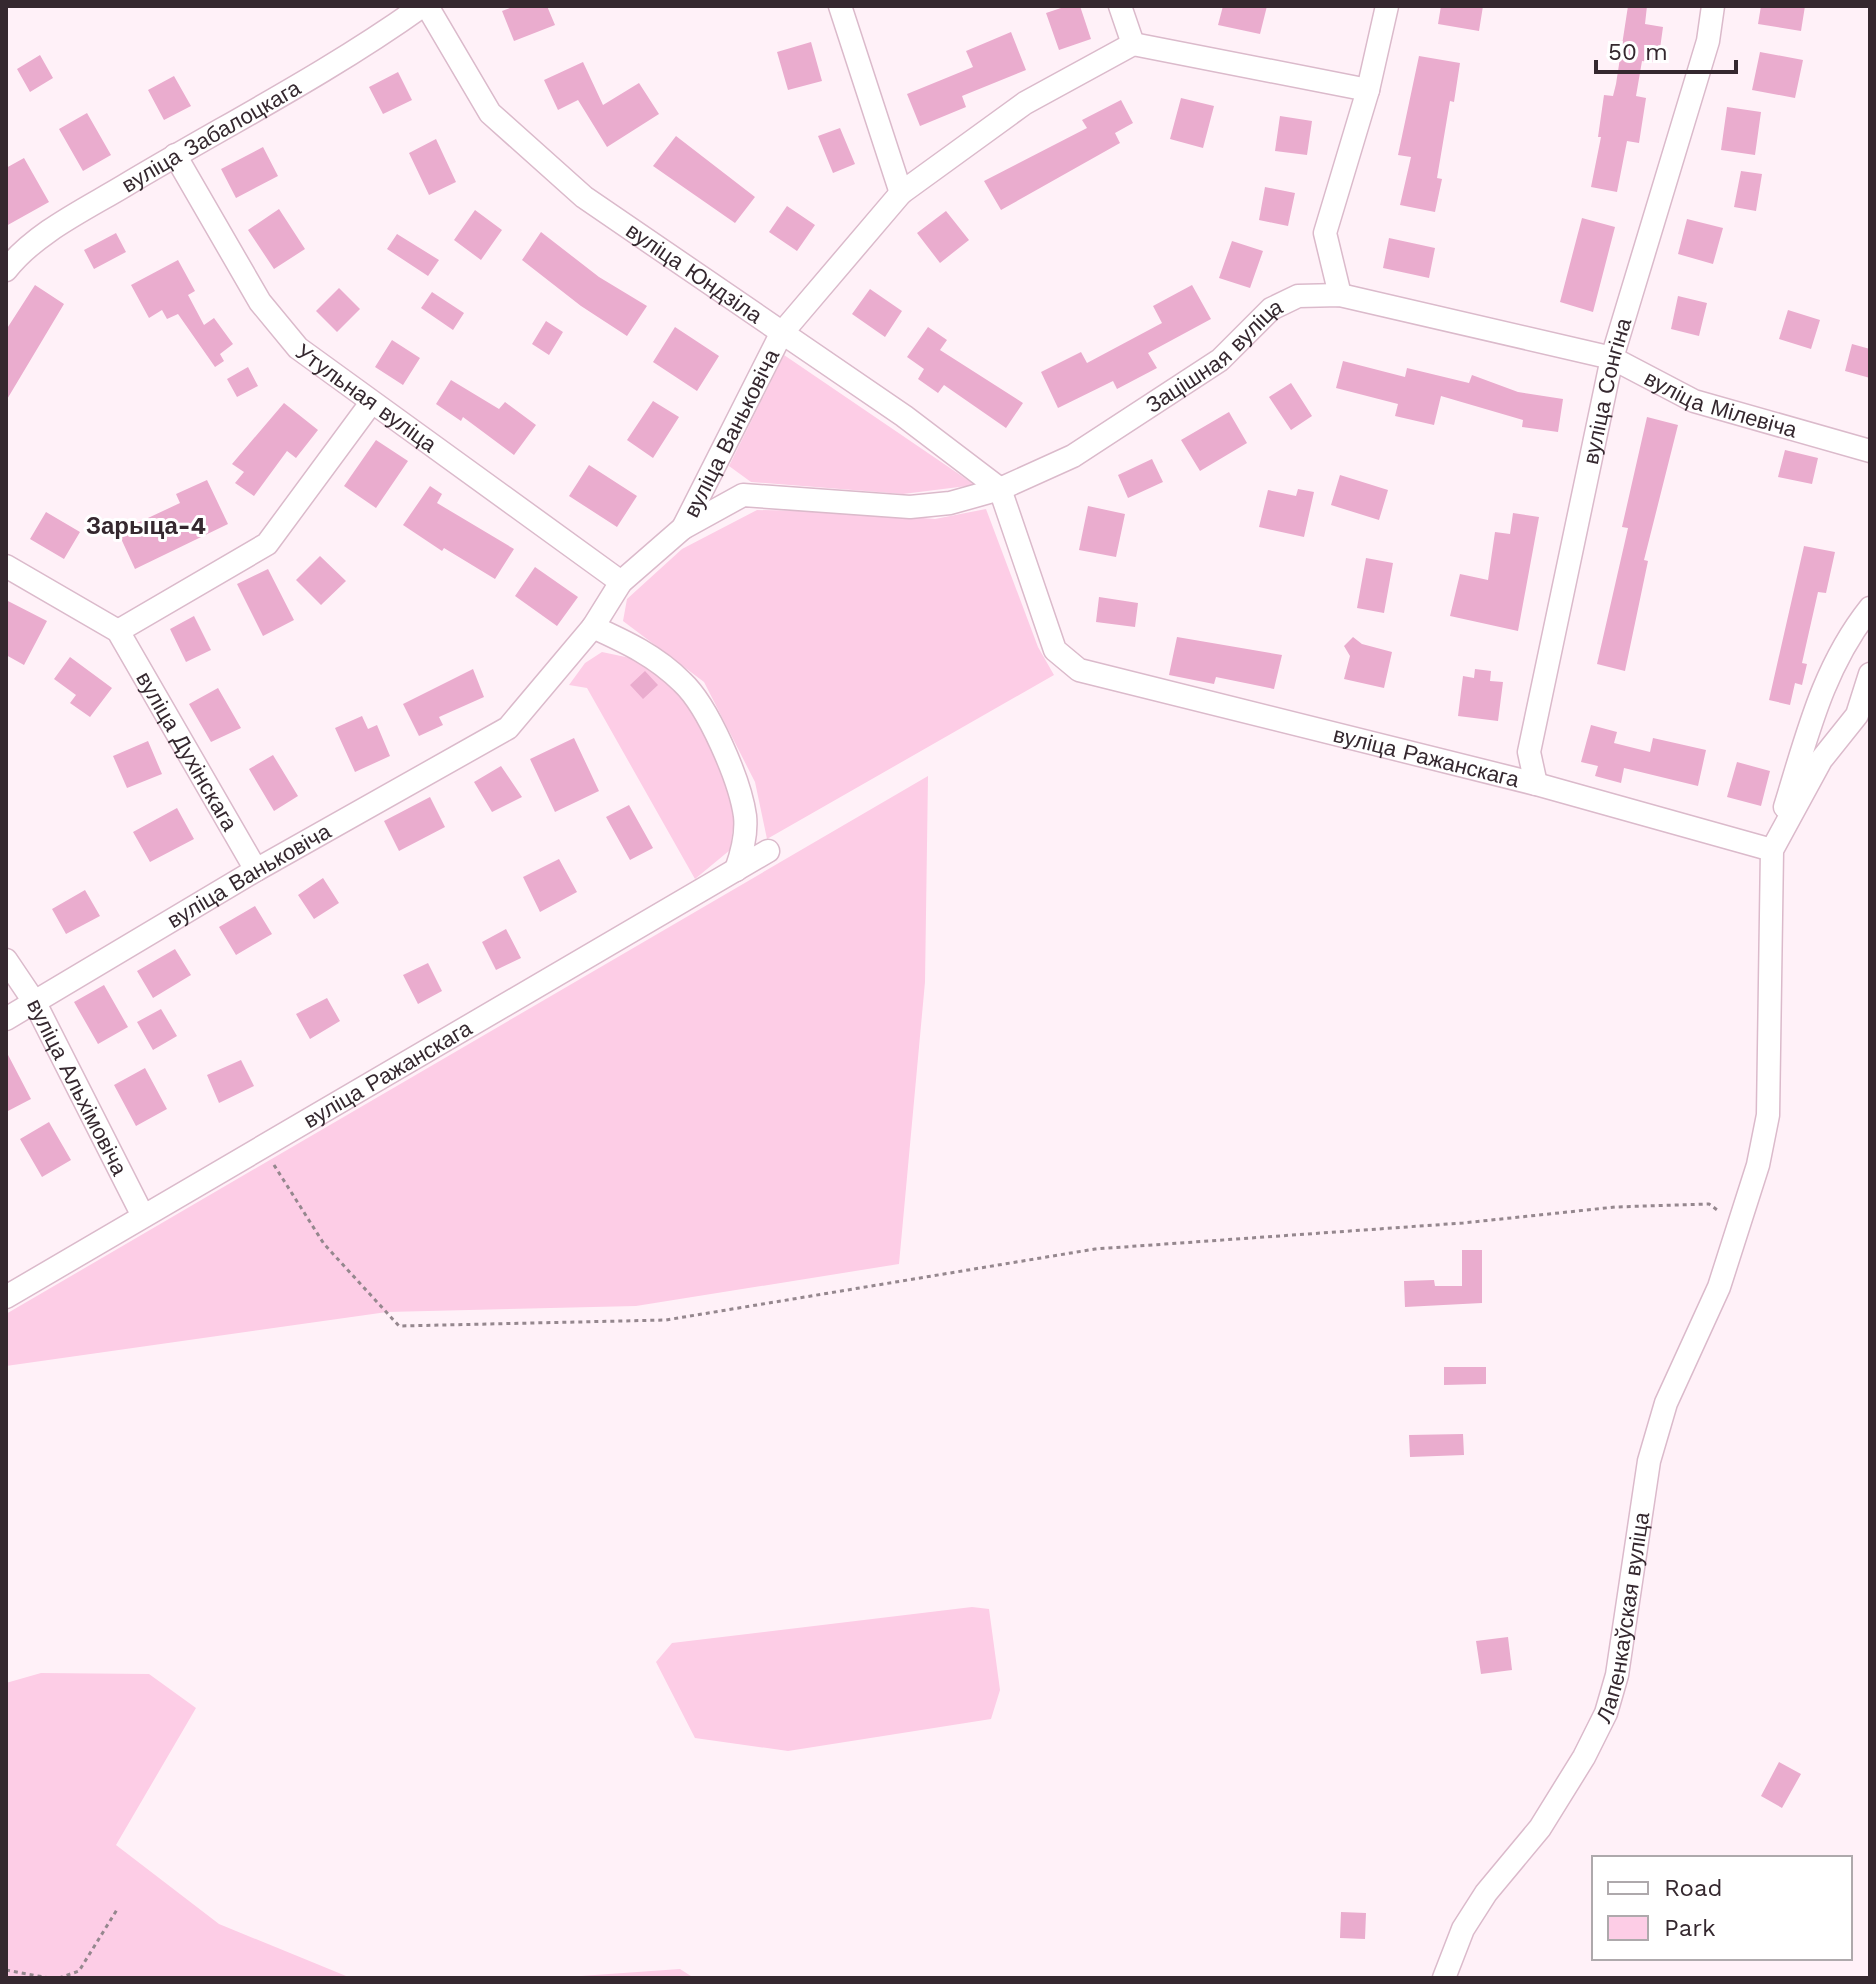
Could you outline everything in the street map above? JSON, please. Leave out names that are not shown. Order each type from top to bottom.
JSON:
[{"type":"street","name":"вуліца Забалоцкага","points":[[6,270],[47,233],[175,155],[355,54],[424,6]]},
{"type":"street","name":"вуліца Юндзіла","points":[[424,6],[490,113],[584,197],[904,416],[1000,489]]},
{"type":"street","points":[[840,6],[901,193]]},
{"type":"street","points":[[1120,6],[1133,44],[1368,90]]},
{"type":"street","points":[[1340,295],[1325,233],[1368,90],[1387,6]]},
{"type":"street","name":"вуліца Сонгіна","points":[[1536,784],[1529,752],[1612,358],[1708,41],[1713,6]]},
{"type":"street","name":"вуліца Ваньковіча","points":[[6,1019],[256,870],[508,728],[593,627],[621,582],[683,528],[781,334],[901,193],[1025,103],[1133,44]]},
{"type":"street","name":"Утульная вуліца","points":[[175,155],[260,302],[298,348],[621,582]]},
{"type":"street","name":"вуліца Мілевіча","points":[[1340,295],[1612,358],[1694,401],[1870,451]]},
{"type":"street","name":"Зацішная вуліца","points":[[683,528],[743,495],[910,507],[950,503],[1000,489],[1073,456],[1220,360],[1271,309],[1298,296],[1340,295]]},
{"type":"street","points":[[118,631],[267,544],[371,403]]},
{"type":"street","name":"вуліца Ражанскага","points":[[1000,489],[1055,650],[1079,670],[1536,784],[1772,850]]},
{"type":"street","name":"вуліца Духінскага","points":[[6,566],[118,631],[256,870]]},
{"type":"street","points":[[1772,850],[1822,687],[1852,631],[1870,608]]},
{"type":"street","points":[[593,627],[650,655],[685,684],[711,726],[735,781],[745,816],[743,852],[736,870]]},
{"type":"street","points":[[1772,850],[1821,760],[1857,715],[1870,674]]},
{"type":"street","name":"Лапенкаўская вуліца","points":[[1444,1978],[1463,1929],[1486,1893],[1540,1828],[1584,1757],[1606,1713],[1617,1675],[1649,1461],[1666,1403],[1719,1287],[1758,1165],[1768,1115],[1772,850]]},
{"type":"street","name":"вуліца Ражанскага","points":[[6,1297],[768,851]]},
{"type":"street","name":"вуліца Альхімовіча","points":[[6,960],[35,1003],[143,1216]]},
{"type":"path","points":[[262,1147],[324,1244],[399,1326],[666,1320],[1095,1249],[1463,1223],[1615,1207],[1709,1204],[1739,1226]]},
{"type":"path","points":[[59,1978],[79,1971],[118,1908]]},
{"type":"path","points":[[6,1970],[49,1978]]},
{"type":"green space","points":[[784,355],[975,485],[903,494],[751,482],[729,466]]},
{"type":"green space","points":[[986,509],[1038,647],[1054,675],[767,839],[755,782],[704,682],[623,621],[627,599],[682,549],[757,510],[853,512],[935,519]]},
{"type":"green space","points":[[602,652],[635,659],[678,688],[708,735],[735,814],[730,850],[695,879],[587,688],[569,685],[585,663]]},
{"type":"green space","points":[[928,776],[925,982],[899,1264],[636,1306],[387,1312],[6,1366],[6,1314]]},
{"type":"green space","points":[[972,1607],[989,1609],[1000,1690],[991,1719],[788,1751],[695,1738],[656,1662],[672,1643]]},
{"type":"green space","points":[[41,1673],[149,1674],[196,1708],[116,1845],[219,1924],[351,1978],[6,1978],[6,1683]]},
{"type":"green space","points":[[680,1969],[694,1978],[552,1978]]},
{"type":"building","points":[[515,6],[547,6],[555,25],[514,41],[502,11]]},
{"type":"building","points":[[1067,6],[1080,6],[1091,39],[1059,50],[1046,13]]},
{"type":"building","points":[[1223,6],[1267,6],[1260,34],[1218,25]]},
{"type":"building","points":[[1441,6],[1483,6],[1479,31],[1438,24]]},
{"type":"building","points":[[1628,6],[1647,6],[1645,24],[1663,27],[1658,63],[1642,61],[1636,96],[1646,98],[1639,143],[1627,141],[1617,192],[1591,187],[1601,137],[1598,137],[1604,95],[1613,96]]},
{"type":"building","points":[[1761,6],[1805,6],[1801,31],[1758,24]]},
{"type":"building","points":[[1011,32],[1026,70],[962,96],[966,107],[920,126],[907,94],[973,67],[966,51]]},
{"type":"building","points":[[811,42],[822,81],[788,90],[777,52]]},
{"type":"building","points":[[1760,52],[1803,60],[1795,98],[1752,90]]},
{"type":"building","points":[[40,55],[53,78],[30,92],[17,69]]},
{"type":"building","points":[[1419,56],[1460,63],[1437,178],[1442,179],[1435,212],[1400,205],[1411,157],[1398,155]]},
{"type":"building","points":[[583,62],[603,105],[639,83],[659,114],[607,147],[578,100],[558,110],[544,80]]},
{"type":"building","points":[[398,72],[412,100],[383,114],[369,87]]},
{"type":"building","points":[[174,76],[191,106],[164,120],[148,90]]},
{"type":"building","points":[[1181,98],[1214,106],[1203,148],[1170,139]]},
{"type":"building","points":[[1121,100],[1133,123],[1115,133],[1120,143],[1001,210],[984,181],[1087,128],[1082,120]]},
{"type":"building","points":[[1727,107],[1761,112],[1755,155],[1721,150]]},
{"type":"building","points":[[87,113],[111,155],[83,171],[59,129]]},
{"type":"building","points":[[1280,116],[1312,121],[1307,155],[1275,151]]},
{"type":"building","points":[[840,128],[855,164],[833,173],[818,136]]},
{"type":"building","points":[[676,136],[755,197],[735,223],[653,166]]},
{"type":"building","points":[[436,139],[456,182],[429,195],[409,153]]},
{"type":"building","points":[[263,147],[278,176],[236,198],[221,169]]},
{"type":"building","points":[[24,158],[49,202],[6,226],[6,168]]},
{"type":"building","points":[[1741,171],[1762,174],[1756,211],[1734,207]]},
{"type":"building","points":[[1265,187],[1295,193],[1288,226],[1259,220]]},
{"type":"building","points":[[787,206],[815,225],[797,251],[769,232]]},
{"type":"building","points":[[279,209],[305,249],[274,269],[248,230]]},
{"type":"building","points":[[475,210],[502,230],[481,260],[454,240]]},
{"type":"building","points":[[946,211],[969,240],[940,263],[917,233]]},
{"type":"building","points":[[1582,218],[1615,227],[1593,312],[1560,302]]},
{"type":"building","points":[[1687,219],[1723,228],[1713,264],[1678,254]]},
{"type":"building","points":[[541,232],[599,277],[647,306],[627,336],[581,306],[522,260]]},
{"type":"building","points":[[116,233],[126,252],[94,269],[84,250]]},
{"type":"building","points":[[397,234],[439,260],[428,276],[387,249]]},
{"type":"building","points":[[1389,238],[1435,248],[1429,278],[1383,268]]},
{"type":"building","points":[[1232,241],[1263,251],[1250,288],[1219,278]]},
{"type":"building","points":[[178,260],[195,291],[188,295],[204,325],[214,318],[233,344],[220,354],[224,361],[215,367],[178,314],[167,319],[162,310],[149,318],[131,285]]},
{"type":"building","points":[[35,285],[64,304],[6,401],[6,330]]},
{"type":"building","points":[[1192,285],[1211,319],[1148,353],[1157,368],[1117,389],[1113,381],[1058,408],[1041,372],[1081,352],[1087,363],[1162,323],[1153,306]]},
{"type":"building","points":[[339,288],[360,309],[337,332],[316,311]]},
{"type":"building","points":[[870,289],[902,311],[885,337],[852,314]]},
{"type":"building","points":[[432,292],[464,313],[453,330],[421,308]]},
{"type":"building","points":[[1678,296],[1707,303],[1699,336],[1671,329]]},
{"type":"building","points":[[1788,310],[1820,320],[1811,349],[1779,339]]},
{"type":"building","points":[[546,321],[563,332],[549,355],[532,344]]},
{"type":"building","points":[[675,327],[719,356],[697,391],[653,362]]},
{"type":"building","points":[[928,327],[947,340],[940,350],[1023,403],[1006,428],[944,385],[938,393],[918,379],[924,369],[907,357]]},
{"type":"building","points":[[392,340],[420,358],[403,385],[375,367]]},
{"type":"building","points":[[1852,344],[1870,349],[1870,378],[1845,371]]},
{"type":"building","points":[[1343,361],[1405,377],[1407,368],[1469,383],[1472,375],[1518,392],[1563,399],[1558,432],[1522,427],[1523,420],[1441,396],[1434,425],[1395,416],[1398,404],[1336,388]]},
{"type":"building","points":[[248,367],[258,386],[237,397],[227,379]]},
{"type":"building","points":[[451,380],[499,409],[505,402],[536,425],[514,455],[463,417],[461,421],[436,404]]},
{"type":"building","points":[[1291,383],[1312,416],[1291,430],[1269,397]]},
{"type":"building","points":[[653,401],[679,417],[653,458],[627,440]]},
{"type":"building","points":[[284,403],[318,430],[296,458],[287,451],[254,496],[235,483],[244,472],[232,464]]},
{"type":"building","points":[[1229,412],[1247,443],[1200,471],[1181,440]]},
{"type":"building","points":[[1647,417],[1678,425],[1644,560],[1648,561],[1625,671],[1597,664],[1628,528],[1622,527]]},
{"type":"building","points":[[376,440],[408,461],[376,508],[344,486]]},
{"type":"building","points":[[1785,450],[1818,458],[1812,484],[1778,477]]},
{"type":"building","points":[[1152,459],[1163,482],[1128,498],[1118,475]]},
{"type":"building","points":[[589,465],[637,496],[617,527],[569,496]]},
{"type":"building","points":[[1340,475],[1388,490],[1379,520],[1331,505]]},
{"type":"building","points":[[207,480],[228,524],[135,569],[118,532],[180,503],[176,494]]},
{"type":"building","points":[[430,486],[442,494],[437,503],[514,549],[495,579],[444,548],[442,551],[403,525]]},
{"type":"building","points":[[1298,489],[1314,492],[1304,537],[1259,527],[1268,490],[1296,496]]},
{"type":"building","points":[[1088,506],[1125,514],[1116,557],[1079,550]]},
{"type":"building","points":[[46,512],[80,532],[64,559],[30,539]]},
{"type":"building","points":[[1513,513],[1539,517],[1518,631],[1450,616],[1460,574],[1488,580],[1495,532],[1510,534]]},
{"type":"building","points":[[1804,546],[1835,552],[1826,593],[1818,592],[1802,663],[1807,664],[1802,685],[1795,683],[1790,705],[1769,700]]},
{"type":"building","points":[[320,556],[346,581],[321,605],[296,580]]},
{"type":"building","points":[[1366,558],[1393,563],[1384,613],[1357,608]]},
{"type":"building","points":[[535,567],[578,597],[557,626],[515,596]]},
{"type":"building","points":[[268,569],[294,620],[263,636],[237,584]]},
{"type":"building","points":[[1099,597],[1138,603],[1135,627],[1096,622]]},
{"type":"building","points":[[6,600],[47,621],[24,665],[6,655]]},
{"type":"building","points":[[194,616],[211,650],[186,662],[170,629]]},
{"type":"building","points":[[1177,637],[1282,655],[1274,689],[1216,677],[1214,684],[1169,675]]},
{"type":"building","points":[[1353,637],[1362,644],[1392,652],[1384,688],[1344,679],[1350,656],[1344,646]]},
{"type":"building","points":[[70,657],[112,688],[90,717],[70,703],[76,695],[54,679]]},
{"type":"building","points":[[473,669],[484,697],[439,717],[443,725],[419,736],[403,704]]},
{"type":"building","points":[[1475,669],[1491,671],[1490,681],[1503,682],[1498,721],[1458,716],[1463,676],[1474,678]]},
{"type":"building","points":[[645,671],[658,685],[643,699],[630,685]]},
{"type":"building","points":[[218,688],[241,728],[211,742],[189,704]]},
{"type":"building","points":[[362,716],[368,729],[377,725],[390,756],[355,772],[335,728]]},
{"type":"building","points":[[1591,725],[1617,732],[1614,743],[1650,752],[1653,738],[1706,750],[1698,786],[1624,768],[1621,783],[1595,776],[1598,766],[1581,762]]},
{"type":"building","points":[[574,738],[599,791],[555,812],[530,759]]},
{"type":"building","points":[[148,741],[162,774],[127,788],[113,756]]},
{"type":"building","points":[[273,755],[298,796],[274,811],[249,769]]},
{"type":"building","points":[[1737,762],[1770,771],[1761,806],[1727,797]]},
{"type":"building","points":[[501,766],[522,797],[492,812],[474,782]]},
{"type":"building","points":[[430,797],[445,827],[399,851],[384,821]]},
{"type":"building","points":[[629,805],[653,848],[630,860],[606,817]]},
{"type":"building","points":[[177,808],[194,839],[150,862],[133,832]]},
{"type":"building","points":[[559,859],[577,892],[540,912],[523,877]]},
{"type":"building","points":[[323,878],[339,903],[314,919],[298,895]]},
{"type":"building","points":[[85,890],[100,916],[66,934],[52,909]]},
{"type":"building","points":[[255,906],[272,934],[236,955],[219,927]]},
{"type":"building","points":[[506,929],[521,958],[496,970],[482,942]]},
{"type":"building","points":[[175,949],[191,975],[153,998],[137,971]]},
{"type":"building","points":[[428,963],[442,991],[418,1004],[403,975]]},
{"type":"building","points":[[104,985],[128,1027],[98,1044],[74,1002]]},
{"type":"building","points":[[327,998],[340,1021],[310,1039],[296,1014]]},
{"type":"building","points":[[161,1009],[177,1036],[153,1050],[137,1022]]},
{"type":"building","points":[[6,1051],[31,1099],[6,1112]]},
{"type":"building","points":[[241,1060],[254,1086],[219,1103],[207,1075]]},
{"type":"building","points":[[145,1068],[167,1109],[136,1126],[114,1085]]},
{"type":"building","points":[[49,1122],[71,1160],[42,1177],[20,1139]]},
{"type":"building","points":[[1462,1250],[1482,1250],[1482,1303],[1405,1307],[1404,1281],[1434,1280],[1435,1286],[1462,1286]]},
{"type":"building","points":[[1444,1367],[1486,1367],[1486,1384],[1444,1385]]},
{"type":"building","points":[[1463,1434],[1464,1455],[1410,1457],[1409,1435]]},
{"type":"building","points":[[1508,1637],[1512,1670],[1481,1674],[1476,1641]]},
{"type":"building","points":[[1779,1762],[1801,1774],[1782,1808],[1761,1796]]},
{"type":"building","points":[[1341,1912],[1366,1913],[1365,1939],[1340,1938]]},
{"type":"district","name":"Зарыца-4","points":[[146,526]]}]
